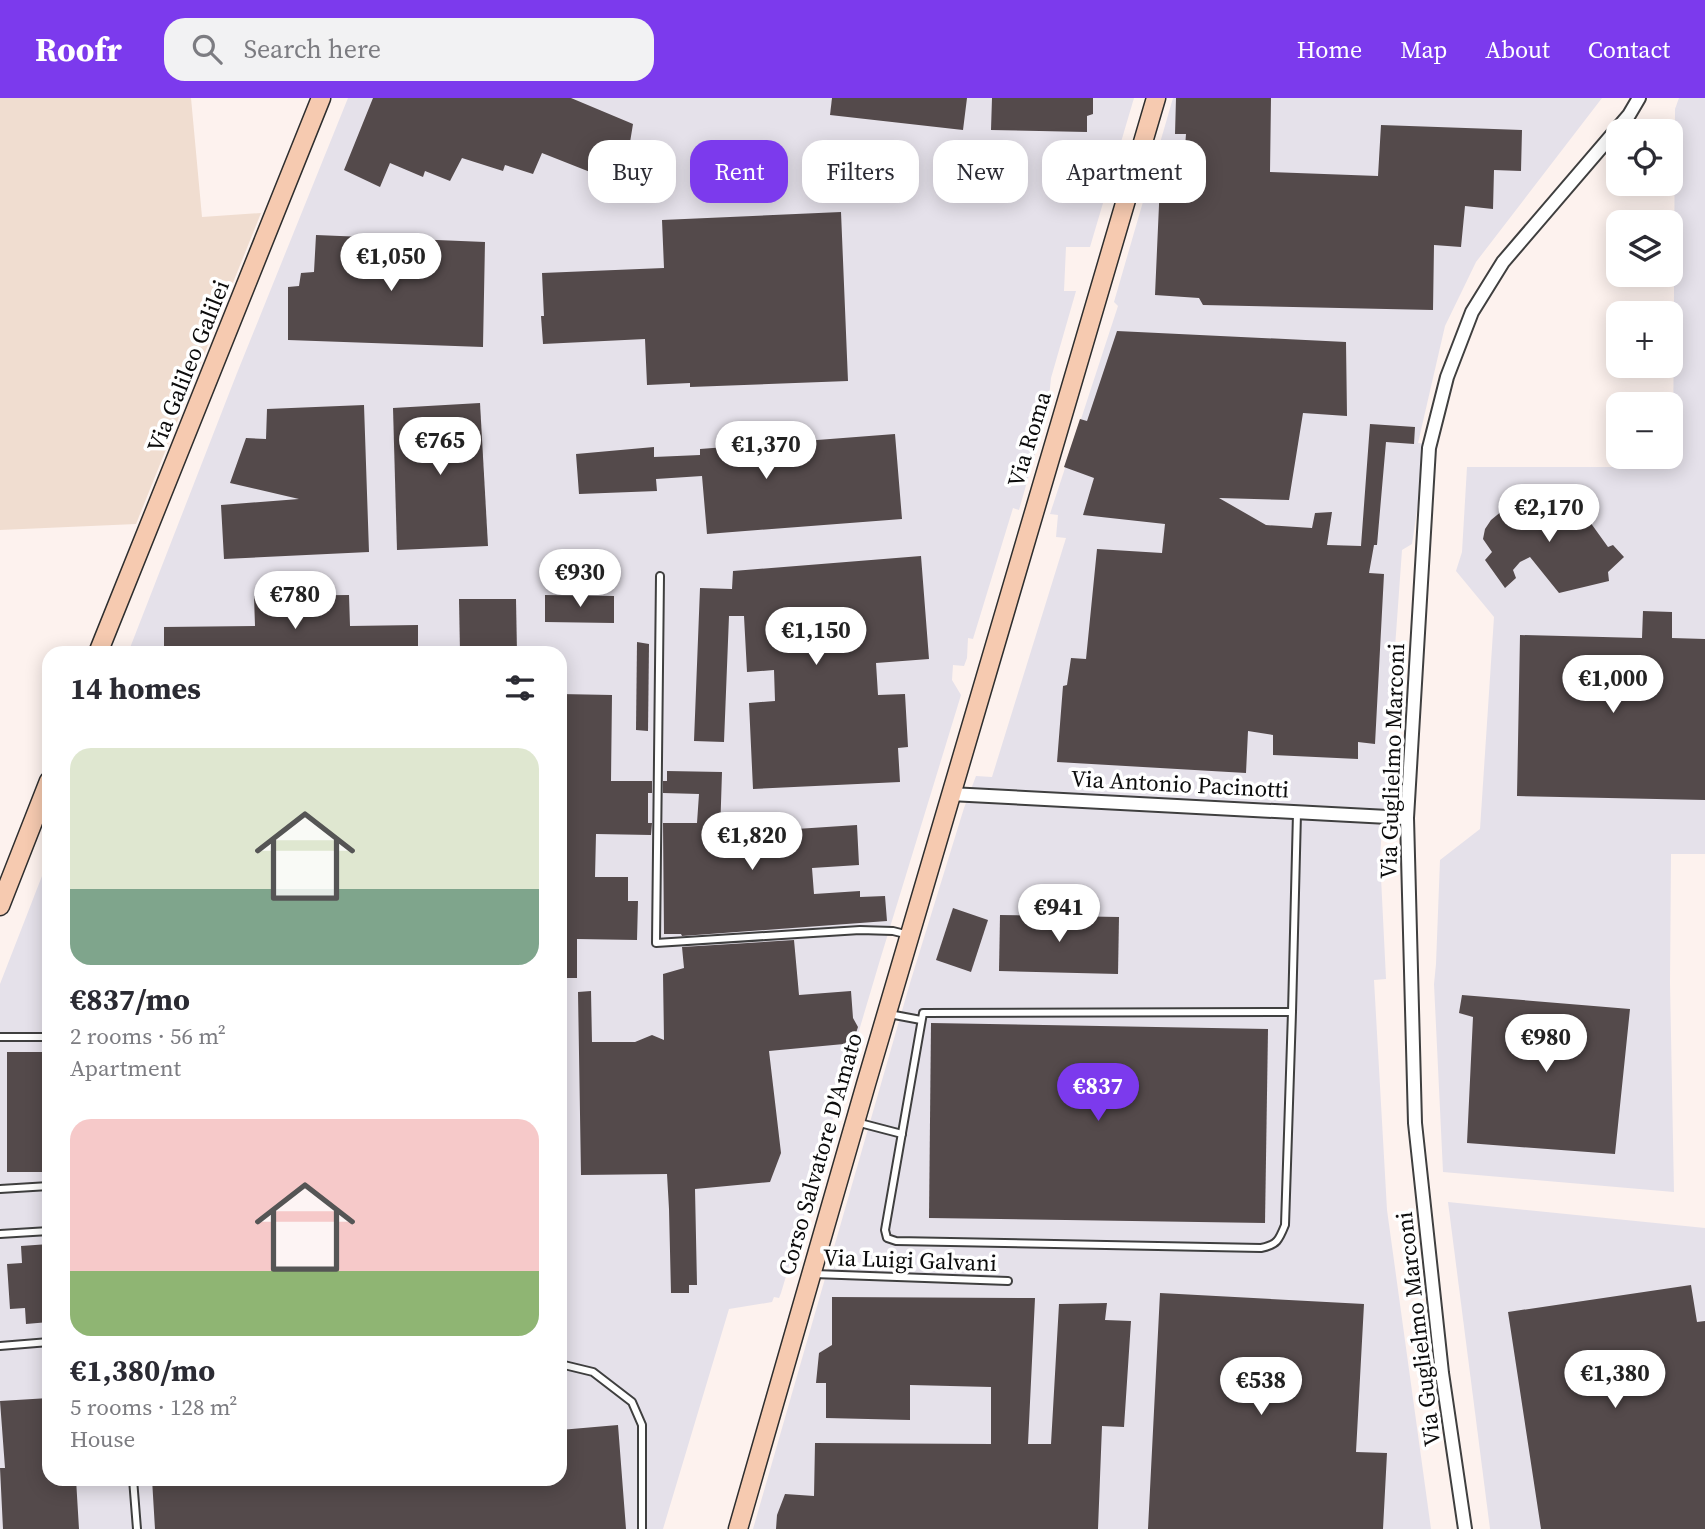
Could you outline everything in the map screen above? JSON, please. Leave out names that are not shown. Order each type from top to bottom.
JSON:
[{"type":"street","name":"Via Galileo Galilei","points":[[101,646],[321,98]]},
{"type":"street","name":"Via Roma","points":[[950,794],[1156,98]]},
{"type":"street","name":"Via Guglielmo Marconi","points":[[1465,1529],[1442,1373],[1415,1123],[1407,818],[1429,448],[1447,377],[1472,313],[1503,262],[1629,115],[1639,98]]},
{"type":"street","name":"Via Antonio Pacinotti","points":[[950,794],[1407,818]]},
{"type":"street","name":"Corso Salvatore D'Amato","points":[[738,1529],[950,794]]},
{"type":"street","points":[[0,906],[42,799]]},
{"type":"lane","points":[[660,576],[656,943],[860,930],[893,931],[909,935]]},
{"type":"lane","points":[[1292,1012],[923,1013],[885,1230],[887,1238],[895,1241],[1261,1248],[1273,1245],[1285,1225],[1292,1012],[1297,811]]},
{"type":"lane","points":[[886,1013],[921,1020]]},
{"type":"lane","points":[[0,1037],[42,1037]]},
{"type":"lane","points":[[854,1121],[902,1134]]},
{"type":"lane","points":[[0,1189],[42,1186]]},
{"type":"lane","points":[[0,1234],[42,1231]]},
{"type":"lane","name":"Via Luigi Galvani","points":[[810,1274],[1008,1281]]},
{"type":"lane","points":[[0,1346],[42,1343]]},
{"type":"lane","points":[[567,1366],[593,1372],[632,1402],[642,1425],[642,1529]]},
{"type":"lane","points":[[134,1486],[137,1529]]},
{"type":"shaded area","points":[[0,98],[191,98],[202,217],[261,213],[136,524],[0,530]]},
{"type":"shaded area","points":[[348,98],[1134,98],[1122,140],[1042,140],[1042,203],[1103,203],[1090,247],[1066,247],[1064,291],[1076,291],[1051,378],[1048,408],[1019,510],[1013,508],[973,639],[968,638],[967,658],[964,666],[953,665],[952,680],[961,695],[781,1293],[779,1298],[774,1297],[772,1302],[729,1309],[663,1529],[0,1529],[0,984],[42,876],[42,1486],[567,1486],[567,646],[131,646]]},
{"type":"shaded area","points":[[1173,98],[1602,98],[1476,262],[1445,326],[1418,443],[1427,444],[1412,544],[1402,550],[1380,857],[1386,979],[1374,980],[1387,1210],[1431,1529],[753,1529],[910,983],[964,808],[976,776],[992,777],[1066,538],[1056,537],[1058,515],[1050,514],[1118,306],[1114,302],[1143,203],[1206,203],[1206,140],[1161,140]]},
{"type":"shaded area","points":[[1679,98],[1705,98],[1705,854],[1671,854],[1670,983],[1674,1192],[1443,1172],[1434,984],[1440,860],[1480,829],[1494,617],[1456,571],[1462,552],[1467,467],[1683,469],[1683,392],[1673,392],[1673,378],[1683,378],[1683,301],[1674,301],[1674,287],[1683,287],[1683,210],[1674,210],[1675,196],[1683,196],[1683,119],[1675,119]]},
{"type":"shaded area","points":[[1448,1202],[1705,1228],[1705,1529],[1490,1529]]},
{"type":"building","points":[[373,98],[571,98],[633,124],[630,140],[588,140],[588,171],[542,153],[533,174],[505,165],[503,171],[462,158],[450,181],[425,171],[423,177],[390,163],[380,187],[344,170]]},
{"type":"building","points":[[832,98],[967,98],[963,130],[830,115]]},
{"type":"building","points":[[992,98],[1093,98],[1093,114],[1087,116],[1087,132],[991,130]]},
{"type":"building","points":[[1176,98],[1271,98],[1270,172],[1378,176],[1381,125],[1522,130],[1521,171],[1494,170],[1493,209],[1465,206],[1461,247],[1434,245],[1433,310],[1203,305],[1199,298],[1155,295],[1159,203],[1206,203],[1206,140],[1186,140],[1186,134],[1175,134]]},
{"type":"building","points":[[841,212],[848,381],[690,387],[690,383],[647,385],[645,339],[543,344],[542,273],[664,268],[662,220]]},
{"type":"building","points":[[316,235],[485,242],[483,347],[288,340],[288,287],[299,286],[301,273],[314,272]]},
{"type":"building","points":[[1117,331],[1346,342],[1347,416],[1303,413],[1289,500],[1219,498],[1266,525],[1312,528],[1315,513],[1332,512],[1327,545],[1361,546],[1370,424],[1415,427],[1414,444],[1386,442],[1377,545],[1374,545],[1369,573],[1384,574],[1375,744],[1358,742],[1358,759],[1273,755],[1273,735],[1248,731],[1246,773],[1057,762],[1063,686],[1067,685],[1071,658],[1086,659],[1097,549],[1162,553],[1165,524],[1083,515],[1094,478],[1064,467],[1080,419],[1087,421]]},
{"type":"building","points":[[480,403],[488,546],[397,550],[393,408]]},
{"type":"building","points":[[364,405],[369,552],[224,559],[221,505],[299,499],[230,483],[246,438],[266,439],[267,409]]},
{"type":"building","points":[[895,434],[902,519],[707,534],[702,476],[656,479],[657,491],[579,494],[576,454],[654,447],[654,457],[700,455],[700,449]]},
{"type":"building","points":[[1540,495],[1553,507],[1563,499],[1567,502],[1572,497],[1608,547],[1613,545],[1624,557],[1608,572],[1609,581],[1559,593],[1530,557],[1520,562],[1513,570],[1516,578],[1505,588],[1485,560],[1492,552],[1483,539],[1485,529],[1491,520],[1520,496]]},
{"type":"building","points":[[921,556],[929,659],[876,663],[878,695],[905,694],[908,747],[898,748],[900,782],[753,789],[749,703],[775,701],[774,670],[747,672],[744,616],[729,616],[724,742],[694,741],[700,588],[732,589],[733,571]]},
{"type":"building","points":[[349,595],[350,626],[418,625],[418,646],[164,646],[164,627],[255,626],[254,596]]},
{"type":"building","points":[[545,595],[614,596],[614,623],[545,622]]},
{"type":"building","points":[[459,599],[516,599],[517,646],[460,646]]},
{"type":"building","points":[[1643,611],[1672,612],[1672,638],[1705,639],[1705,800],[1517,796],[1520,635],[1642,638]]},
{"type":"building","points":[[637,642],[649,644],[648,731],[636,730]]},
{"type":"building","points":[[567,694],[612,695],[611,781],[652,781],[652,793],[648,793],[648,823],[652,823],[651,835],[596,834],[595,877],[628,877],[628,901],[638,901],[637,940],[577,939],[577,978],[567,978]]},
{"type":"building","points":[[667,771],[722,772],[720,834],[857,825],[859,865],[812,868],[814,894],[860,891],[860,897],[885,896],[887,921],[682,936],[664,934],[663,823],[697,823],[699,794],[663,793],[663,781],[667,781]]},
{"type":"building","points":[[953,908],[988,920],[971,972],[936,960]]},
{"type":"building","points":[[1000,915],[1119,917],[1118,974],[999,971]]},
{"type":"building","points":[[794,940],[799,995],[851,991],[853,1018],[858,1027],[854,1039],[844,1044],[769,1051],[781,1153],[770,1182],[695,1189],[697,1285],[689,1285],[689,1293],[671,1293],[667,1174],[581,1175],[578,992],[591,991],[592,1042],[635,1042],[652,1035],[664,1040],[663,974],[684,968],[682,947]]},
{"type":"building","points":[[1462,995],[1630,1009],[1615,1154],[1467,1143],[1473,1017],[1459,1013]]},
{"type":"building","points":[[931,1023],[1268,1029],[1265,1223],[929,1218]]},
{"type":"building","points":[[7,1052],[42,1052],[42,1172],[7,1172]]},
{"type":"building","points":[[42,1244],[42,1323],[26,1324],[25,1308],[10,1309],[7,1264],[22,1263],[21,1246]]},
{"type":"building","points":[[1691,1285],[1697,1322],[1705,1321],[1705,1529],[1541,1529],[1508,1312]]},
{"type":"building","points":[[1160,1293],[1364,1304],[1356,1452],[1387,1453],[1383,1529],[1148,1529]]},
{"type":"building","points":[[832,1297],[1035,1298],[1028,1444],[1051,1444],[1059,1304],[1107,1303],[1105,1320],[1131,1321],[1124,1427],[1102,1426],[1098,1529],[776,1529],[777,1515],[785,1494],[814,1496],[815,1443],[991,1444],[991,1387],[910,1385],[910,1420],[826,1418],[826,1383],[816,1383],[819,1353],[832,1345]]},
{"type":"building","points":[[42,1398],[42,1486],[76,1486],[79,1529],[3,1529],[0,1468],[5,1468],[0,1401]]},
{"type":"building","points":[[618,1425],[626,1529],[155,1529],[152,1486],[567,1486],[567,1429]]}]
